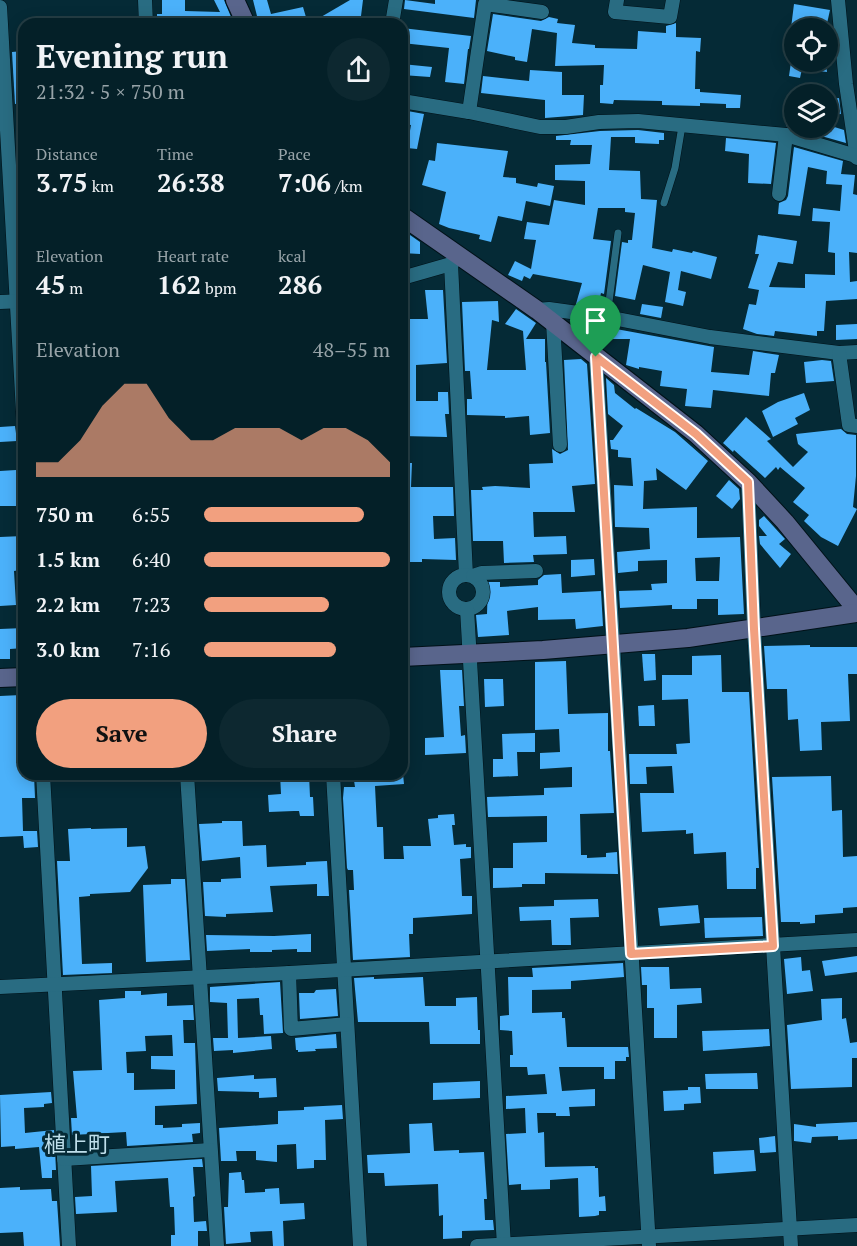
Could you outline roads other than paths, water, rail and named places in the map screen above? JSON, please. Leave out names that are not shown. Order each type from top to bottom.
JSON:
[{"type":"street","points":[[145,0],[146,18]]},
{"type":"street","points":[[235,0],[243,18]]},
{"type":"street","points":[[393,18],[396,0]]},
{"type":"street","points":[[617,0],[615,12],[670,17],[672,0]]},
{"type":"street","points":[[796,138],[856,157],[838,0]]},
{"type":"street","points":[[469,112],[485,4],[542,12]]},
{"type":"street","points":[[0,7],[18,272]]},
{"type":"street","points":[[408,102],[540,127],[639,121],[784,135]]},
{"type":"street","points":[[779,194],[786,138]]},
{"type":"street","points":[[408,221],[455,260],[537,310],[696,434],[748,482],[785,522],[857,611],[754,629],[614,645],[408,657]]},
{"type":"street","points":[[408,276],[455,260]]},
{"type":"street","points":[[455,260],[469,575],[482,585],[483,597],[476,606],[467,609],[455,605],[449,594],[453,581],[469,575],[536,571]]},
{"type":"street","points":[[0,302],[18,301]]},
{"type":"street","points":[[537,310],[549,309],[607,317],[710,336],[838,352],[857,352]]},
{"type":"street","points":[[553,322],[560,445]]},
{"type":"street","points":[[838,352],[849,425],[857,426]]},
{"type":"street","points":[[596,357],[649,1241]]},
{"type":"street","points":[[748,482],[754,629],[790,1246]]},
{"type":"street","points":[[467,609],[504,1245]]},
{"type":"street","points":[[0,678],[18,676]]},
{"type":"street","points":[[43,780],[69,1246]]},
{"type":"street","points":[[187,780],[217,1246]]},
{"type":"street","points":[[333,780],[360,1246]]},
{"type":"street","points":[[0,987],[199,978],[857,940]]},
{"type":"street","points":[[289,973],[291,1029],[347,1024]]},
{"type":"street","points":[[64,1159],[210,1150]]},
{"type":"street","points":[[477,1246],[649,1241],[857,1225]]},
{"type":"lane","points":[[664,203],[675,168],[682,126]]},
{"type":"lane","points":[[607,317],[618,233]]},
{"type":"district","name":"植上町","points":[[77,1143]]}]
